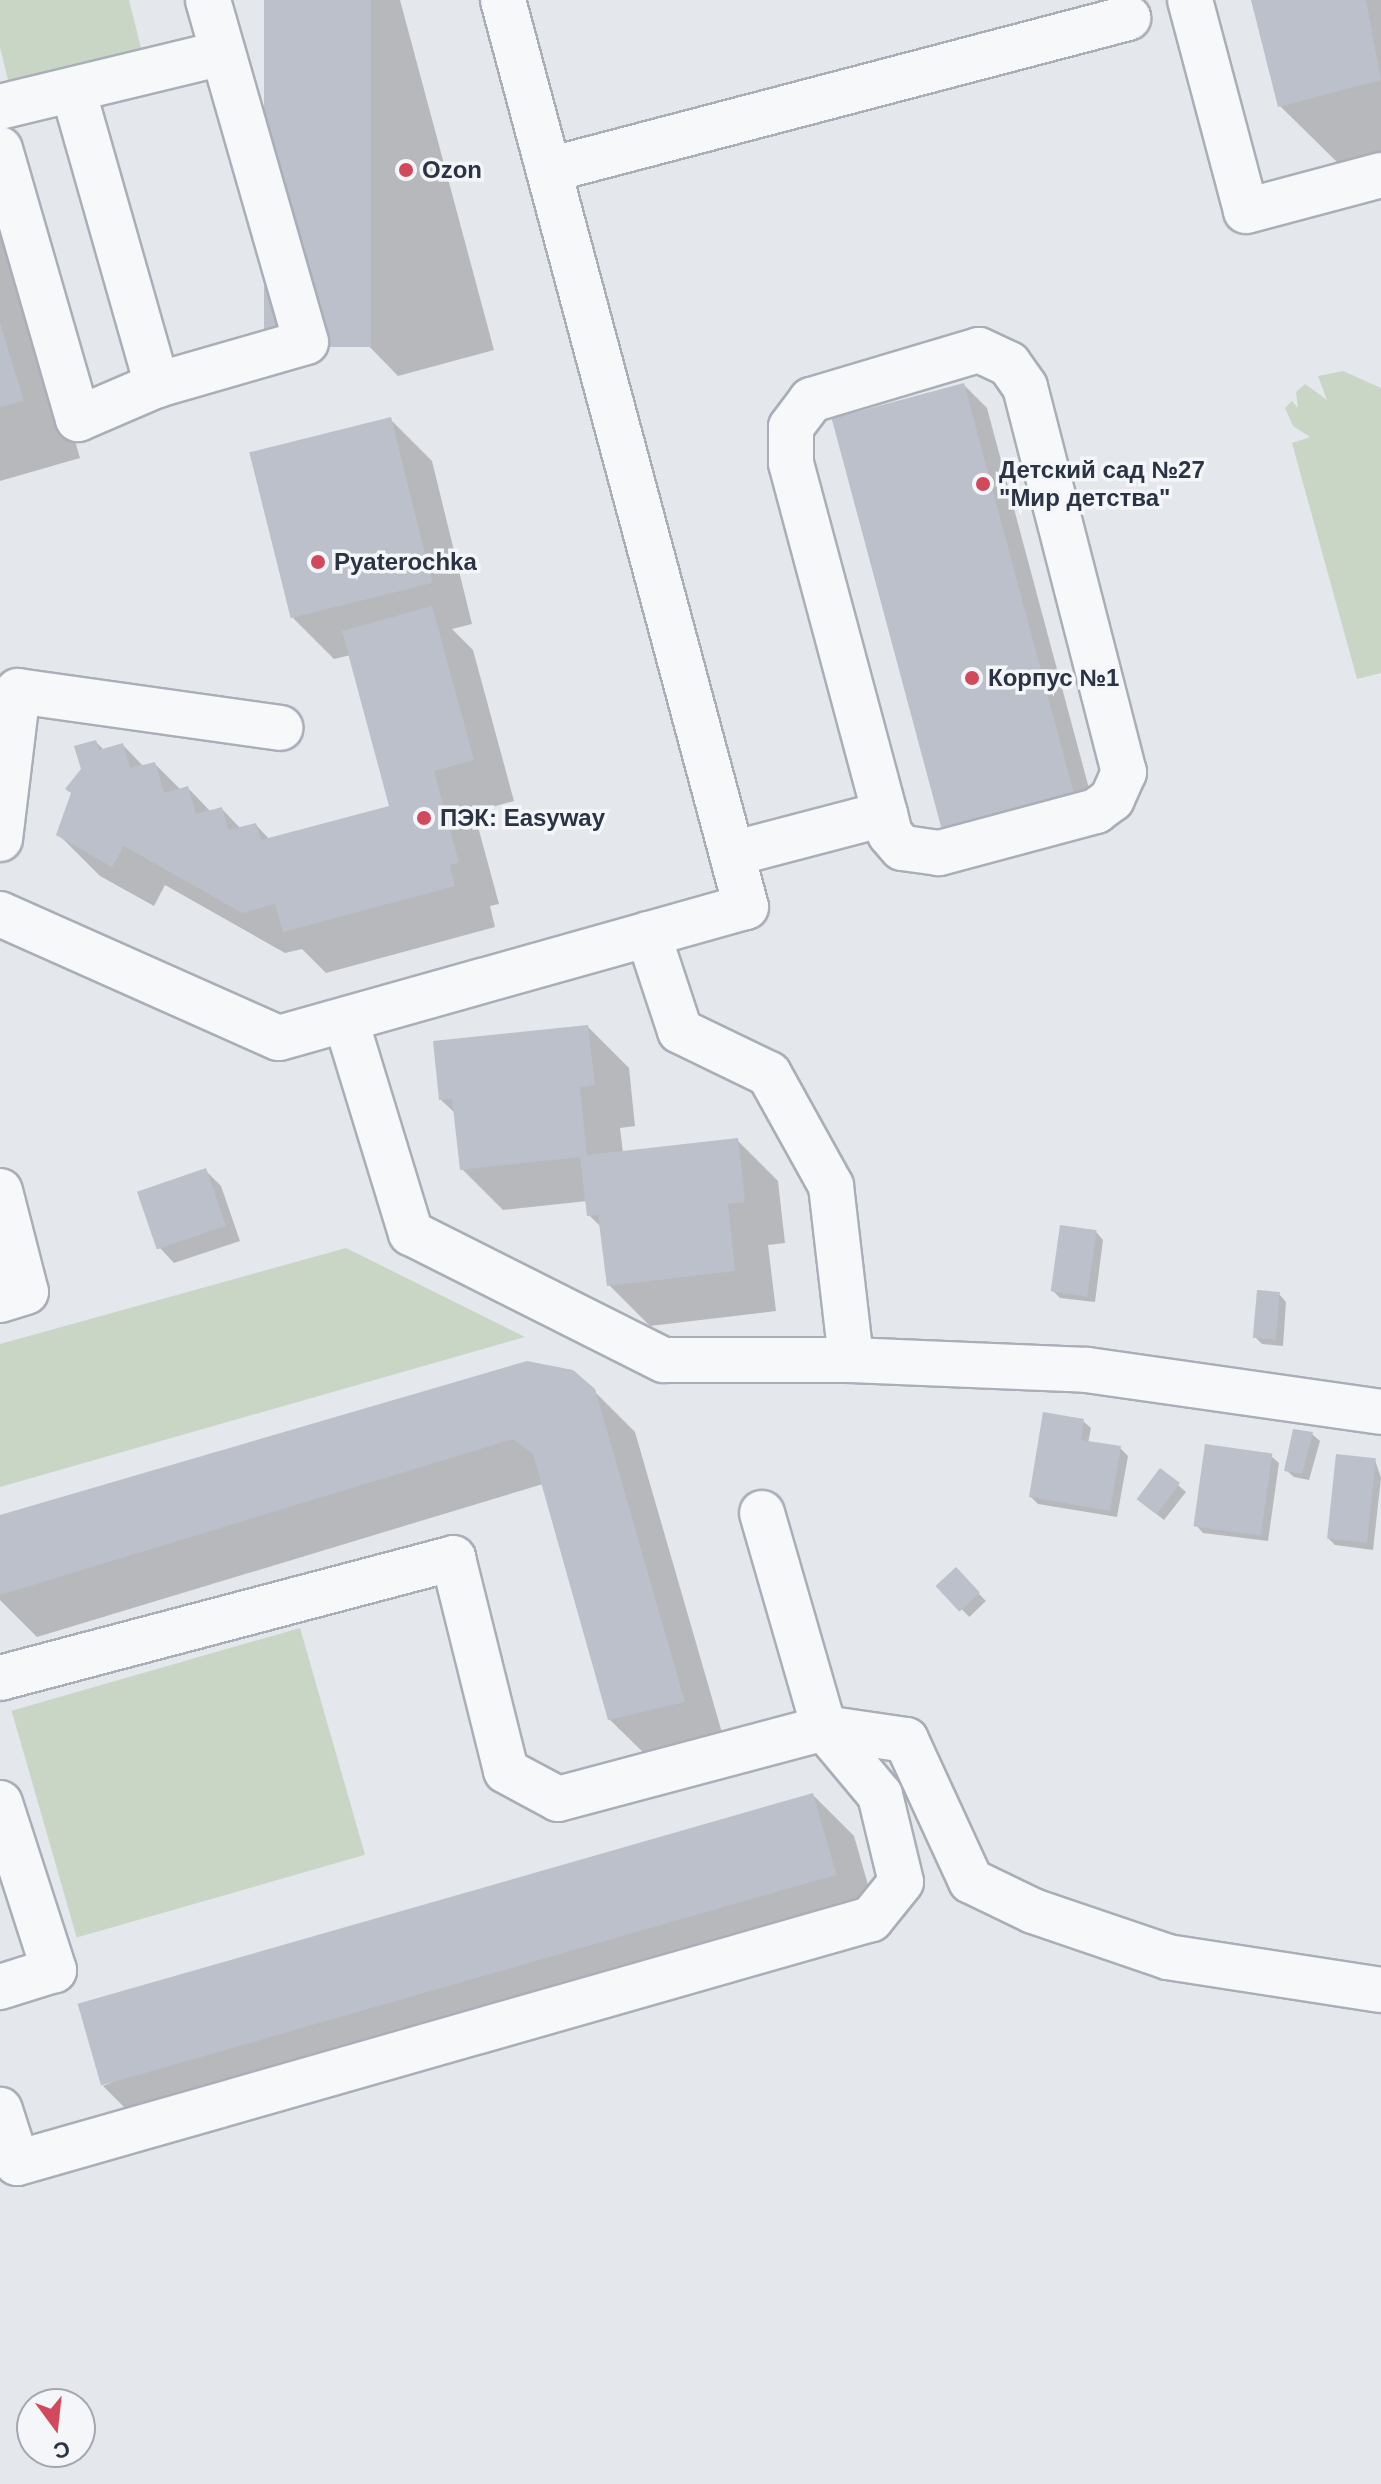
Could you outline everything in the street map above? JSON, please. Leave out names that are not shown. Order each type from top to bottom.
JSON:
[{"type":"street","points":[[0,149],[78,419],[157,385],[306,342],[208,0]]},
{"type":"street","points":[[0,914],[279,1038],[746,907],[503,0]]},
{"type":"street","points":[[1190,0],[1246,211],[1381,175]]},
{"type":"street","points":[[549,170],[1128,18]]},
{"type":"street","points":[[0,107],[223,53]]},
{"type":"street","points":[[73,90],[157,385]]},
{"type":"street","points":[[979,350],[1009,364],[1025,387],[1123,751],[1124,772],[1112,799],[1096,811],[939,853],[902,848],[890,834],[885,814],[791,463],[791,427],[811,400],[979,350]]},
{"type":"street","points":[[0,839],[18,691],[280,728]]},
{"type":"street","points":[[732,854],[885,814]]},
{"type":"street","points":[[648,934],[680,1031],[769,1074],[831,1186],[851,1360]]},
{"type":"street","points":[[346,1021],[411,1233],[664,1360],[851,1360],[1087,1370],[1381,1412]]},
{"type":"street","points":[[0,1191],[26,1292],[0,1300]]},
{"type":"street","points":[[0,2110],[17,2163],[871,1919],[901,1882],[880,1795],[824,1728],[762,1513]]},
{"type":"street","points":[[0,1678],[453,1558],[506,1771],[558,1799],[824,1728],[906,1740],[971,1881],[1008,1899],[1168,1957],[1381,1990]]},
{"type":"street","points":[[0,1803],[54,1970],[0,1987]]},
{"type":"green space","points":[[0,0],[129,0],[142,52],[9,84],[0,47]]},
{"type":"green space","points":[[1343,371],[1381,388],[1381,673],[1357,679],[1292,443],[1310,437],[1293,426],[1285,408],[1292,401],[1298,408],[1296,392],[1305,384],[1327,400],[1318,376]]},
{"type":"green space","points":[[346,1248],[525,1337],[0,1487],[0,1344]]},
{"type":"green space","points":[[300,1628],[365,1855],[77,1938],[12,1711]]},
{"type":"building","points":[[264,0],[371,0],[371,347],[264,347]]},
{"type":"building","points":[[1251,0],[1366,0],[1381,80],[1278,107]]},
{"type":"building","points":[[0,323],[24,401],[0,407]]},
{"type":"building","name":"Корпус №1","points":[[964,383],[1075,798],[943,834],[832,418]]},
{"type":"building","points":[[391,417],[432,583],[291,618],[249,452]]},
{"type":"building","points":[[432,606],[474,760],[434,771],[459,863],[450,865],[455,886],[283,932],[275,904],[242,913],[124,846],[112,867],[56,835],[71,793],[65,789],[81,769],[74,746],[96,740],[99,750],[123,743],[130,768],[155,762],[164,793],[188,786],[196,814],[222,807],[228,830],[256,823],[261,840],[389,806],[342,631]]},
{"type":"building","points":[[588,1025],[595,1085],[580,1087],[587,1155],[738,1138],[745,1202],[728,1204],[735,1271],[607,1286],[598,1215],[587,1216],[580,1157],[460,1170],[452,1099],[439,1100],[433,1041]]},
{"type":"building","points":[[206,1168],[226,1226],[157,1249],[137,1192]]},
{"type":"building","points":[[1060,1225],[1097,1230],[1087,1296],[1051,1291]]},
{"type":"building","points":[[1257,1290],[1280,1292],[1276,1340],[1253,1338]]},
{"type":"building","points":[[527,1361],[573,1370],[595,1389],[685,1702],[608,1720],[533,1454],[513,1439],[0,1595],[0,1515]]},
{"type":"building","points":[[1043,1412],[1084,1419],[1081,1440],[1121,1446],[1110,1511],[1029,1497]]},
{"type":"building","points":[[1293,1429],[1313,1432],[1302,1474],[1284,1471]]},
{"type":"building","points":[[1205,1444],[1272,1453],[1261,1536],[1193,1526]]},
{"type":"building","points":[[1336,1454],[1376,1458],[1367,1543],[1327,1539]]},
{"type":"building","points":[[1160,1468],[1180,1483],[1156,1514],[1137,1499]]},
{"type":"building","points":[[956,1567],[980,1593],[959,1612],[936,1586]]},
{"type":"building","points":[[813,1793],[836,1875],[101,2086],[78,2004]]},
{"type":"place","name":"Ozon","points":[[406,170]]},
{"type":"place","name":"Детский сад №27 \"Мир детства\"","points":[[983,484]]},
{"type":"place","name":"Pyaterochka","points":[[318,562]]},
{"type":"place","name":"Корпус №1","points":[[972,678]]},
{"type":"place","name":"ПЭК: Easyway","points":[[424,818]]}]
